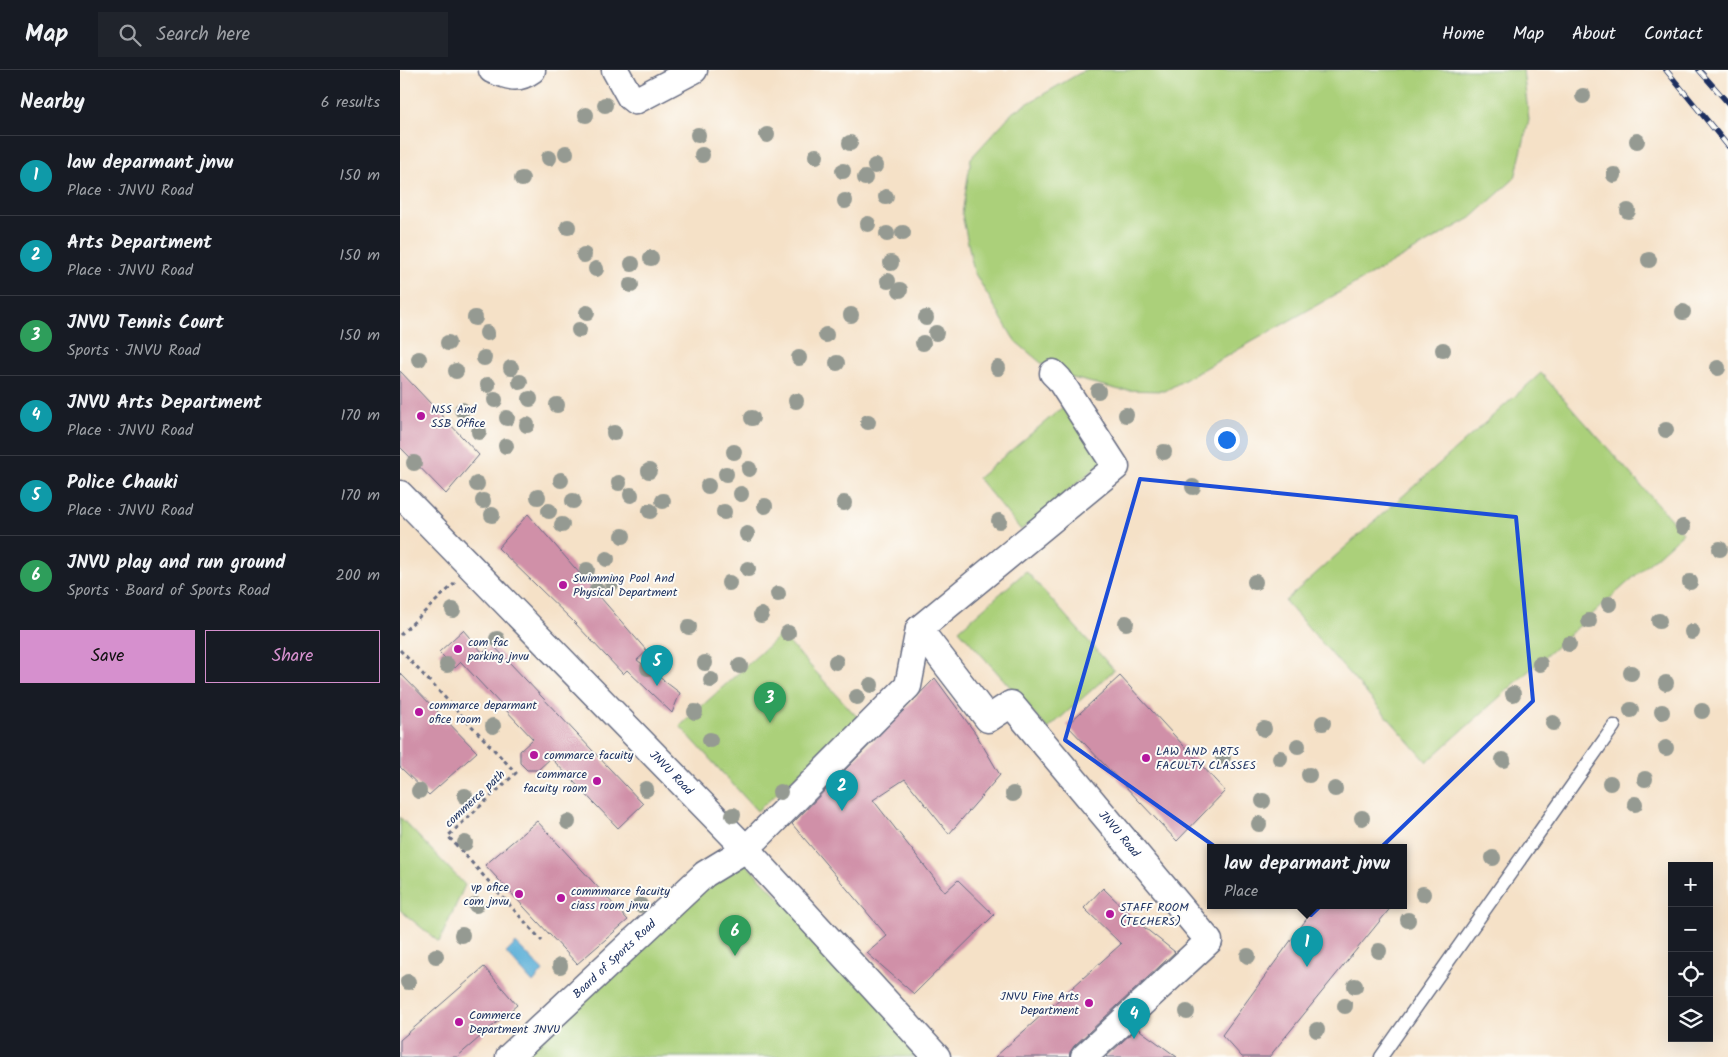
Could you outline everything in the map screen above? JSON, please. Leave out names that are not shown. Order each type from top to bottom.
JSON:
[{"type":"street","points":[[492,70],[511,77],[523,76],[532,70]]},
{"type":"street","points":[[615,70],[630,98],[635,101],[694,70]]},
{"type":"street","points":[[918,629],[1116,467],[1059,379],[1053,373]]},
{"type":"street","name":"JNVU Road","points":[[400,494],[746,849],[937,1057]]},
{"type":"street","name":"Board of Sports Road","points":[[509,1057],[705,874],[746,849],[908,686],[918,629]]},
{"type":"street","name":"JNVU Road","points":[[918,629],[988,719],[1011,704],[1209,942],[1084,1057]]},
{"type":"lane","points":[[1380,1057],[1614,726]]},
{"type":"path","points":[[400,635],[472,568]]},
{"type":"path","name":"commerce path","points":[[400,650],[516,773],[448,836],[542,941]]},
{"type":"highlighted area","points":[[1140,479],[1516,517],[1533,701],[1311,915],[1065,740]]},
{"type":"green space","points":[[1085,70],[1523,70],[1529,120],[1515,178],[1471,218],[1165,391],[1120,390],[1053,373],[1015,341],[974,272],[962,214],[971,158],[1013,112]]},
{"type":"green space","points":[[1541,373],[1683,533],[1427,762],[1285,601]]},
{"type":"green space","points":[[1063,407],[1106,459],[1021,530],[978,478]]},
{"type":"green space","points":[[1026,571],[1114,670],[1048,729],[959,630]]},
{"type":"green space","points":[[781,634],[860,720],[757,811],[680,726]]},
{"type":"green space","points":[[400,817],[465,885],[439,942],[400,910]]},
{"type":"green space","points":[[737,855],[937,1057],[515,1057]]},
{"type":"water","points":[[516,943],[543,971],[533,983],[506,953]]},
{"type":"building","name":"NSS And SSB Office","points":[[400,371],[479,455],[446,494],[400,447]]},
{"type":"building","name":"Swimming Pool And Physical Department","points":[[528,514],[647,651],[637,660],[680,693],[672,713],[627,670],[623,674],[574,622],[498,548]]},
{"type":"building","points":[[463,630],[483,653],[492,644],[643,804],[618,828],[551,758],[538,770],[527,770],[520,763],[520,751],[533,739],[461,662],[455,668],[439,652]]},
{"type":"building","name":"commarce deparmant ofice room","points":[[400,673],[477,752],[429,795],[400,767]]},
{"type":"building","name":"LAW AND ARTS FACULTY CLASSES","points":[[1120,676],[1225,791],[1177,841],[1067,725]]},
{"type":"building","points":[[935,678],[976,734],[1000,775],[949,834],[905,779],[873,800],[945,892],[958,880],[994,915],[914,994],[867,953],[887,936],[792,824]]},
{"type":"building","name":"commmarce facuity ciass room jnvu","points":[[537,821],[628,920],[577,964],[485,865]]},
{"type":"building","name":"JNVU Fine Arts Department","points":[[1103,888],[1140,924],[1175,952],[1074,1046],[1069,1057],[995,1057],[1121,944],[1084,908]]},
{"type":"building","points":[[1314,909],[1390,909],[1269,1057],[1242,1057],[1222,1035]]},
{"type":"building","name":"Commerce Department JNVU","points":[[484,967],[517,1005],[457,1057],[400,1057],[400,1040]]},
{"type":"building","points":[[1137,1028],[1177,1057],[1106,1057]]},
{"type":"railway","points":[[1666,70],[1728,146]]},
{"type":"railway","points":[[1699,70],[1728,103]]},
{"type":"place","name":"NSS And SSB Office","points":[[421,416]]},
{"type":"place","name":"Swimming Pool And Physical Department","points":[[563,585]]},
{"type":"place","name":"com fac parking jnvu","points":[[458,649]]},
{"type":"place","name":"Police Chauki","points":[[657,686]]},
{"type":"place","name":"commarce deparmant ofice room","points":[[419,712]]},
{"type":"place","name":"JNVU Tennis Court","points":[[770,723]]},
{"type":"place","name":"commarce facuity","points":[[534,755]]},
{"type":"place","name":"LAW AND ARTS FACULTY CLASSES","points":[[1146,758]]},
{"type":"place","name":"commarce facuity room","points":[[597,781]]},
{"type":"place","name":"Arts Department","points":[[842,811]]},
{"type":"place","name":"vp ofice com jnvu","points":[[519,894]]},
{"type":"place","name":"commmarce facuity ciass room jnvu","points":[[561,898]]},
{"type":"place","name":"STAFF ROOM (TECHERS)","points":[[1110,914]]},
{"type":"place","name":"JNVU play and run ground","points":[[735,956]]},
{"type":"place","name":"law deparmant jnvu","points":[[1307,967]]},
{"type":"place","name":"JNVU Fine Arts Department","points":[[1089,1003]]},
{"type":"place","name":"Commerce Department JNVU","points":[[459,1022]]},
{"type":"place","name":"JNVU Arts Department","points":[[1134,1039]]}]
